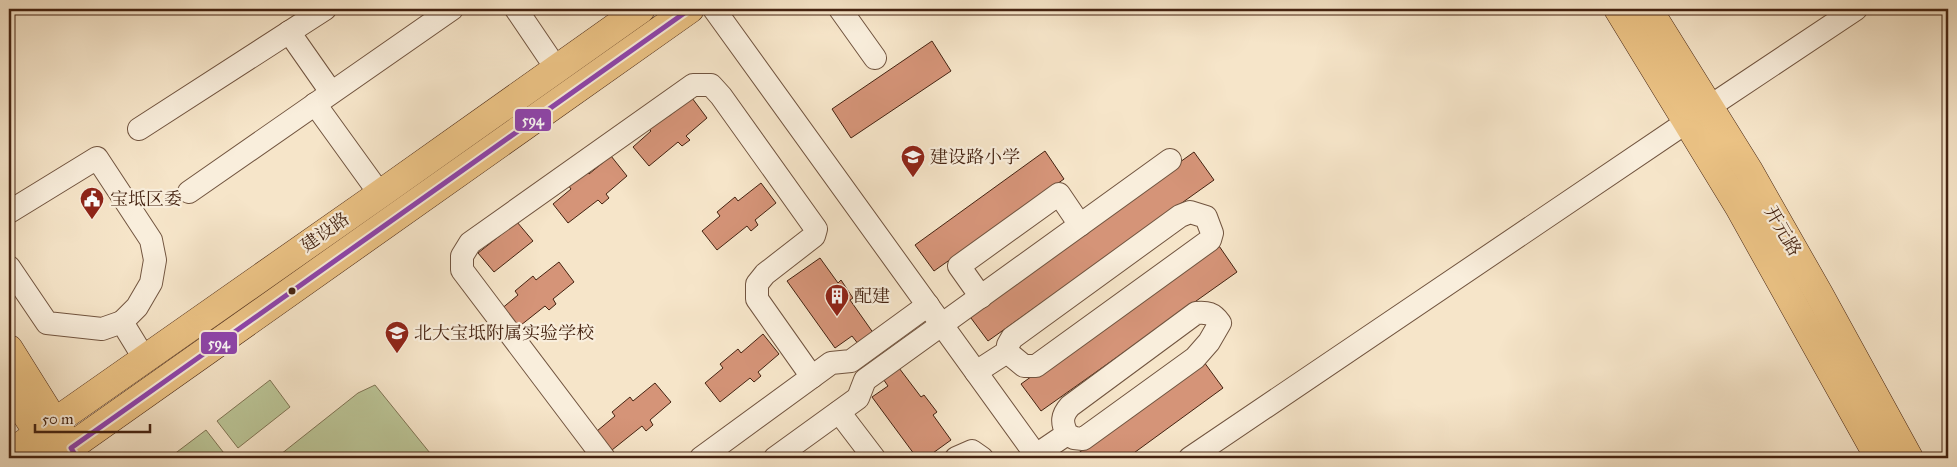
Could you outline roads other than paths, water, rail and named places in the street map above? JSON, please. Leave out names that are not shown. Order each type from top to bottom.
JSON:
[{"type":"main road","name":"建设路","points":[[9,454],[641,9]]},
{"type":"main road","name":"建设路","points":[[64,456],[690,9]]},
{"type":"main road","name":"开元路","points":[[1618,9],[1739,207],[1879,458]]},
{"type":"main road","name":"开元路","points":[[1648,9],[1749,171],[1909,458]]},
{"type":"main road","points":[[9,349],[46,427],[64,456]]},
{"type":"main road","points":[[9,388],[46,427]]},
{"type":"street","points":[[139,129],[326,9]]},
{"type":"street","points":[[189,192],[452,9]]},
{"type":"street","points":[[516,9],[556,68]]},
{"type":"street","points":[[714,9],[1037,457],[1067,434]]},
{"type":"street","points":[[840,9],[874,58]]},
{"type":"street","points":[[1190,458],[1856,9]]},
{"type":"street","points":[[289,32],[323,98],[380,194]]},
{"type":"street","points":[[604,458],[462,270],[462,256],[470,244],[693,85],[711,85],[722,96],[816,229],[814,236],[765,274],[758,284],[756,299],[812,377]]},
{"type":"street","points":[[9,212],[97,158],[150,240],[155,260],[151,283],[137,307],[122,322],[102,329],[47,323],[9,268]]},
{"type":"street","points":[[775,458],[858,398],[865,380],[1170,160]]},
{"type":"street","points":[[981,297],[959,266],[1059,194],[1080,225]]},
{"type":"street","points":[[1190,212],[1206,217],[1212,233],[1210,240],[1036,366],[1024,366],[1007,352],[1008,344],[1012,338],[1180,216],[1190,212]]},
{"type":"street","points":[[701,458],[831,363],[851,362],[928,305]]},
{"type":"street","points":[[1205,312],[1214,315],[1220,323],[1209,342],[1195,358],[1083,439],[1074,438],[1067,434],[1062,419],[1070,406],[1196,314],[1205,312]]},
{"type":"street","points":[[122,322],[144,358]]},
{"type":"street","points":[[976,372],[1007,352]]},
{"type":"street","points":[[851,362],[865,380]]},
{"type":"street","points":[[839,412],[874,458]]},
{"type":"street","points":[[956,458],[972,451],[982,458]]},
{"type":"place","name":"建设路小学","points":[[913,178]]},
{"type":"place","name":"宝坻区委","points":[[92,220]]},
{"type":"place","name":"配建","points":[[837,317]]},
{"type":"place","name":"北大宝坻附属实验学校","points":[[397,354]]}]
